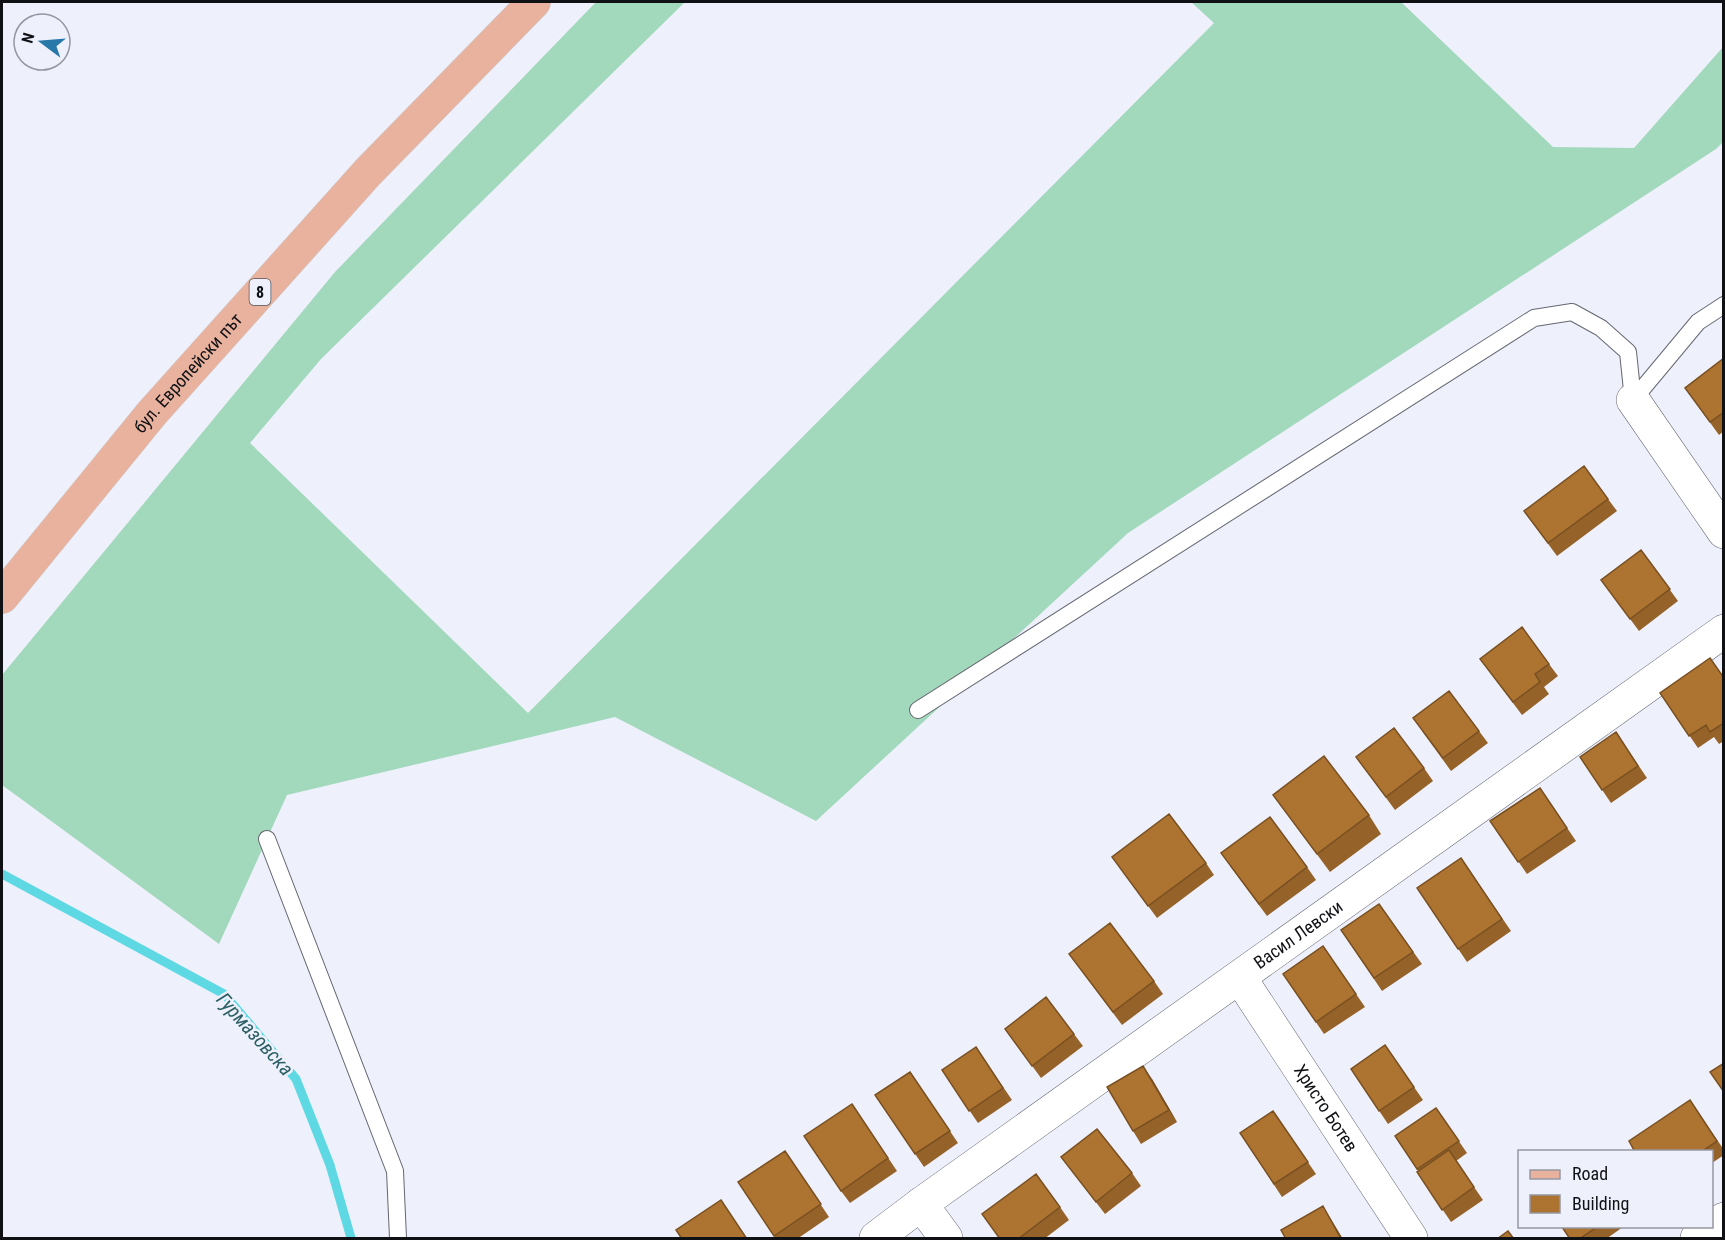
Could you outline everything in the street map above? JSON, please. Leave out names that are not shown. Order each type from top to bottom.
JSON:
[{"type":"main road","name":"бул. Европейски път","points":[[2,597],[152,413],[353,189],[534,2]]},
{"type":"street","points":[[1633,400],[1724,532]]},
{"type":"street","name":"Васил Левски","points":[[876,1239],[921,1204],[1724,631]]},
{"type":"street","name":"Христо Ботев","points":[[1240,978],[1411,1239]]},
{"type":"street","points":[[921,1204],[946,1239]]},
{"type":"street","points":[[1697,1239],[1711,1228]]},
{"type":"lane","points":[[1633,400],[1698,322],[1724,305]]},
{"type":"lane","points":[[918,710],[1534,318],[1572,312],[1601,328],[1628,352],[1633,400]]},
{"type":"lane","points":[[267,839],[395,1171],[398,1239]]},
{"type":"green space","points":[[596,2],[685,2],[321,359],[250,443],[528,713],[1214,23],[1191,2],[1401,2],[1553,147],[1634,148],[1723,47],[1723,142],[1716,149],[1128,533],[816,821],[615,717],[287,795],[219,944],[2,785],[2,675],[335,272]]},
{"type":"building","points":[[1724,358],[1724,412],[1710,422],[1685,388]]},
{"type":"building","points":[[1584,466],[1608,499],[1548,543],[1524,511]]},
{"type":"building","points":[[1641,550],[1670,589],[1630,619],[1601,580]]},
{"type":"building","points":[[1522,627],[1549,664],[1535,674],[1540,682],[1513,702],[1480,659]]},
{"type":"building","points":[[1710,658],[1724,678],[1724,723],[1710,732],[1706,725],[1689,736],[1660,693]]},
{"type":"building","points":[[1449,691],[1479,731],[1443,758],[1413,718]]},
{"type":"building","points":[[1394,728],[1424,768],[1386,797],[1356,757]]},
{"type":"building","points":[[1616,732],[1638,766],[1602,790],[1580,757]]},
{"type":"building","points":[[1324,756],[1369,815],[1317,854],[1273,795]]},
{"type":"building","points":[[1540,788],[1567,828],[1518,862],[1490,821]]},
{"type":"building","points":[[1169,814],[1206,863],[1148,906],[1112,857]]},
{"type":"building","points":[[1270,817],[1307,867],[1259,904],[1221,853]]},
{"type":"building","points":[[1461,858],[1502,919],[1458,949],[1417,888]]},
{"type":"building","points":[[1379,904],[1413,952],[1374,978],[1341,930]]},
{"type":"building","points":[[1110,923],[1154,981],[1113,1012],[1069,954]]},
{"type":"building","points":[[1323,946],[1356,994],[1316,1022],[1283,974]]},
{"type":"building","points":[[1046,997],[1074,1034],[1032,1066],[1005,1029]]},
{"type":"building","points":[[1385,1045],[1414,1087],[1379,1111],[1351,1069]]},
{"type":"building","points":[[976,1047],[1003,1088],[969,1111],[942,1070]]},
{"type":"building","points":[[1724,1063],[1724,1092],[1710,1072]]},
{"type":"building","points":[[1143,1066],[1169,1110],[1133,1131],[1107,1087]]},
{"type":"building","points":[[910,1072],[950,1131],[915,1154],[875,1095]]},
{"type":"building","points":[[1690,1100],[1717,1141],[1704,1150],[1634,1150],[1629,1141]]},
{"type":"building","points":[[852,1104],[888,1158],[841,1191],[804,1136]]},
{"type":"building","points":[[1436,1108],[1459,1141],[1417,1169],[1395,1136]]},
{"type":"building","points":[[1273,1111],[1308,1162],[1274,1184],[1240,1133]]},
{"type":"building","points":[[1097,1129],[1132,1173],[1096,1202],[1061,1157]]},
{"type":"building","points":[[1449,1150],[1474,1187],[1442,1210],[1417,1172]]},
{"type":"building","points":[[785,1151],[821,1204],[774,1236],[738,1182]]},
{"type":"building","points":[[1036,1174],[1060,1207],[1018,1239],[1000,1239],[982,1214]]},
{"type":"building","points":[[721,1200],[747,1239],[682,1239],[676,1230]]},
{"type":"building","points":[[1323,1206],[1341,1239],[1286,1239],[1281,1230]]},
{"type":"building","points":[[1563,1228],[1596,1228],[1579,1239],[1570,1239]]},
{"type":"building","points":[[1508,1231],[1514,1239],[1497,1239]]},
{"type":"waterway","name":"Гурмазовска","points":[[2,874],[224,994],[296,1079],[330,1165],[351,1238]]}]
